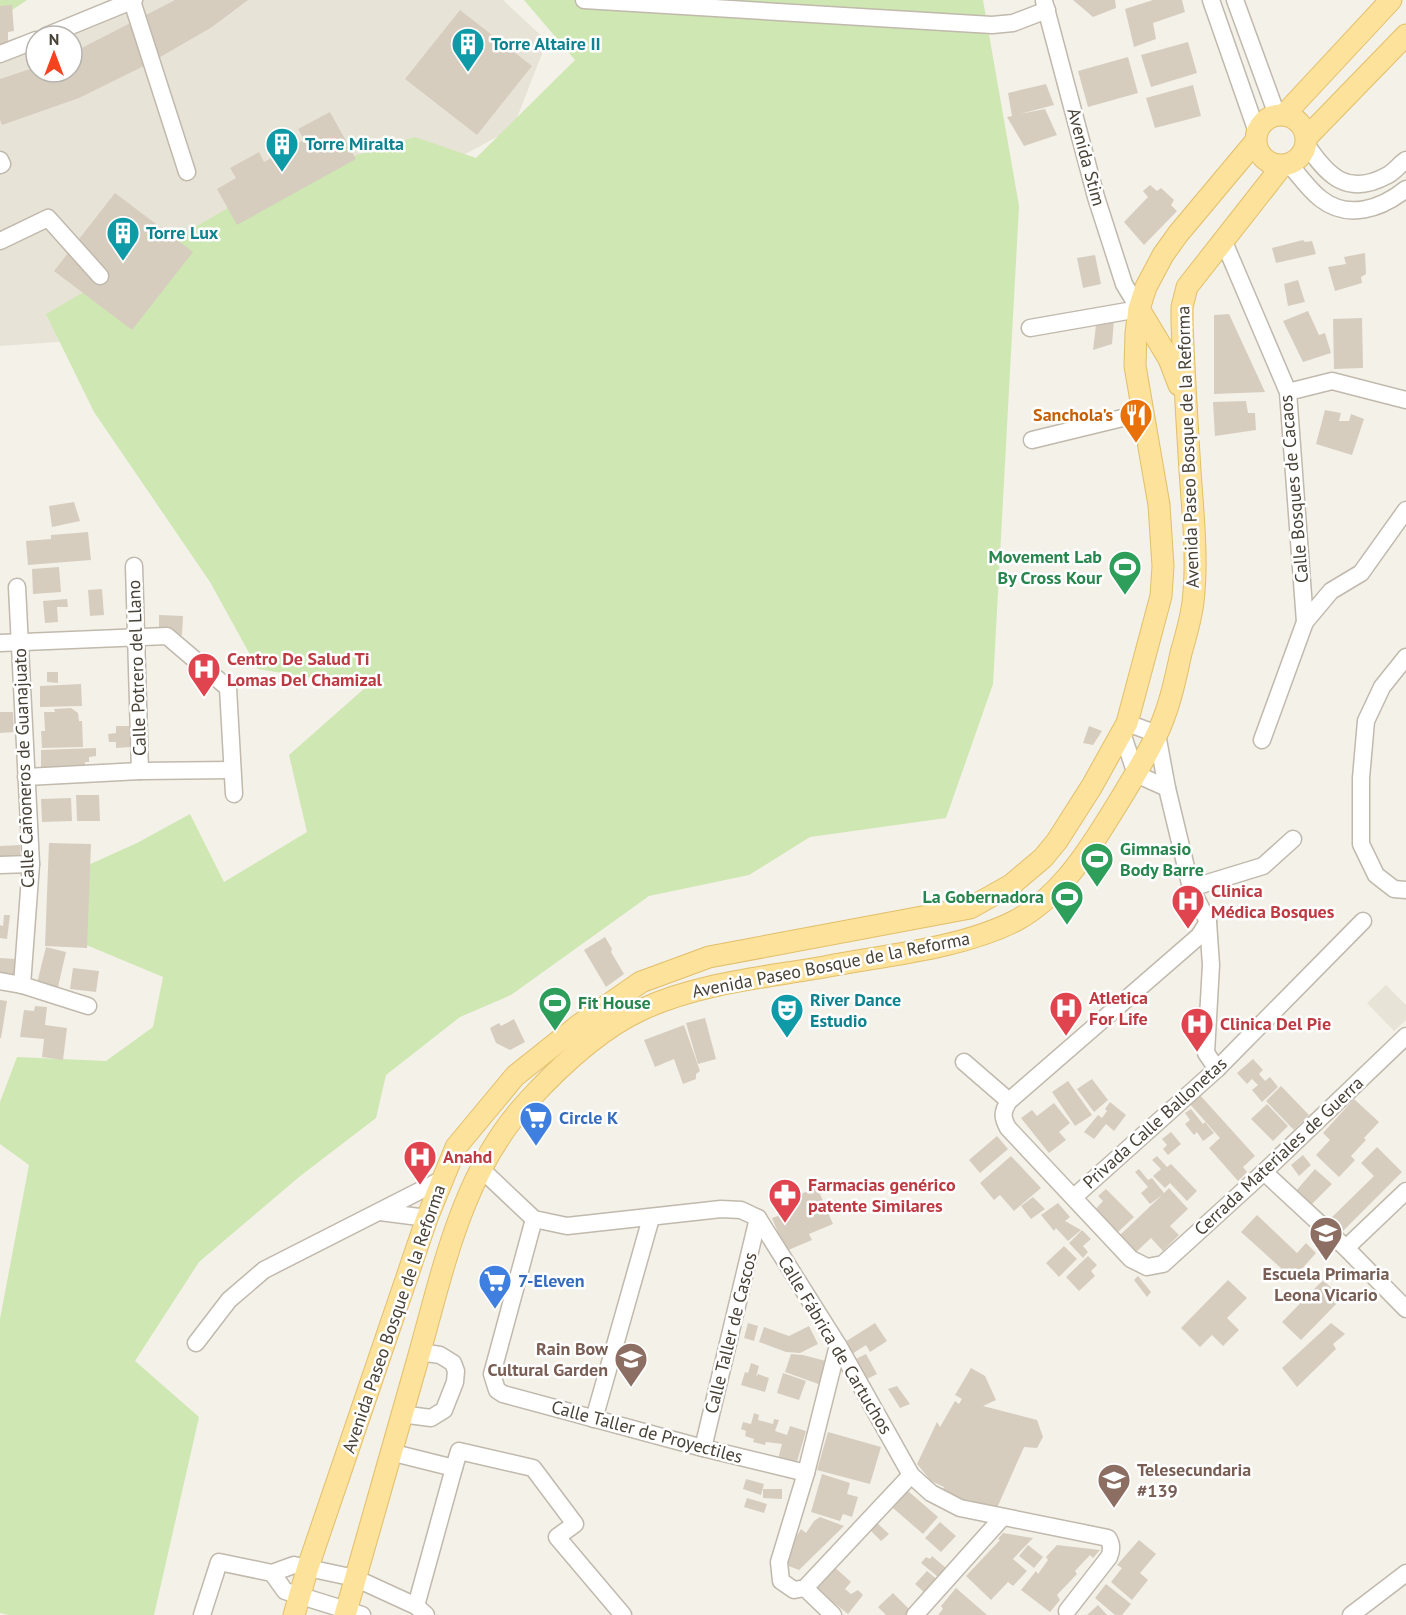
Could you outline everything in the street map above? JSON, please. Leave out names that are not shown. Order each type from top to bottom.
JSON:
[{"type":"main road","points":[[1391,0],[1280,115],[1263,122],[1256,137],[1262,157],[1274,165],[1286,165],[1302,155],[1307,140],[1406,35]]},
{"type":"main road","points":[[1280,115],[1297,121],[1307,140]]},
{"type":"main road","name":"Avenida Paseo Bosque de la Reforma","points":[[297,1605],[308,1566],[404,1284],[427,1218],[456,1147],[516,1076],[579,1025],[641,982],[721,954],[970,908],[994,897],[1043,858],[1067,826],[1125,728],[1161,596],[1163,566],[1159,505],[1135,366],[1139,309],[1146,287],[1163,255],[1256,137]]},
{"type":"main road","name":"Avenida Paseo Bosque de la Reforma","points":[[351,1613],[355,1578],[461,1210],[480,1168],[504,1129],[527,1102],[595,1039],[643,1009],[728,984],[950,943],[1000,928],[1020,918],[1054,891],[1083,859],[1134,777],[1157,734],[1175,680],[1193,600],[1194,533],[1182,324],[1183,296],[1199,270],[1286,165]]},
{"type":"main road","points":[[1139,309],[1169,359],[1186,405]]},
{"type":"main road","points":[[1104,766],[1112,762],[1123,764],[1134,777]]},
{"type":"main road","points":[[760,948],[752,958],[751,964],[754,974],[761,979]]},
{"type":"main road","points":[[721,954],[735,960],[738,968],[728,984]]},
{"type":"main road","points":[[404,1284],[415,1302],[433,1304]]},
{"type":"main road","points":[[392,1319],[399,1315],[413,1318],[420,1325],[422,1343]]},
{"type":"street","points":[[584,0],[992,25],[1013,23],[1045,5]]},
{"type":"street","points":[[1211,0],[1256,137]]},
{"type":"street","points":[[1235,0],[1280,115]]},
{"type":"street","points":[[76,24],[133,1],[188,172]]},
{"type":"street","name":"Avenida Stim","points":[[1045,5],[1096,197],[1124,284],[1139,309]]},
{"type":"street","points":[[0,54],[24,45]]},
{"type":"street","points":[[1307,140],[1328,172],[1350,185],[1368,183],[1389,174],[1405,163]]},
{"type":"street","points":[[1286,165],[1321,199],[1342,211],[1361,211],[1378,205],[1406,189]]},
{"type":"street","points":[[0,241],[48,218],[100,276]]},
{"type":"street","name":"Calle Bosques de Cacaos","points":[[1224,242],[1288,392],[1305,622],[1263,740]]},
{"type":"street","points":[[1030,328],[1139,309]]},
{"type":"street","points":[[1288,392],[1332,381],[1406,399]]},
{"type":"street","points":[[1032,440],[1143,413]]},
{"type":"street","points":[[1305,622],[1331,591],[1361,573],[1406,510]]},
{"type":"street","name":"Calle Potrero del Llano","points":[[134,566],[140,771]]},
{"type":"street","name":"Calle Cañoneros de Guanajuato","points":[[17,586],[31,864],[22,985]]},
{"type":"street","points":[[0,644],[167,636],[228,688],[234,794]]},
{"type":"street","points":[[1406,657],[1382,687],[1366,722],[1361,778],[1361,844],[1376,875],[1394,889],[1406,890]]},
{"type":"street","points":[[1167,788],[1134,777],[1125,728],[1157,734],[1167,788],[1191,888],[1208,921],[1210,965],[1206,1053],[1217,1068]]},
{"type":"street","points":[[26,777],[140,771],[232,770]]},
{"type":"street","points":[[1191,888],[1263,866],[1293,839]]},
{"type":"street","points":[[0,865],[31,864]]},
{"type":"street","points":[[1074,1197],[1008,1128],[1003,1119],[1008,1101],[1199,936],[1208,921]]},
{"type":"street","name":"Privada Calle Ballonetas","points":[[1074,1197],[1217,1068],[1363,921]]},
{"type":"street","points":[[0,981],[22,985],[87,1006]]},
{"type":"street","name":"Cerrada Materiales de Guerra","points":[[1074,1197],[1131,1259],[1147,1267],[1163,1263],[1264,1172],[1406,1036]]},
{"type":"street","points":[[964,1062],[1008,1101]]},
{"type":"street","points":[[480,1168],[534,1219],[567,1226],[721,1209],[741,1210],[758,1218]]},
{"type":"street","points":[[1264,1172],[1346,1248],[1406,1309]]},
{"type":"street","points":[[196,1343],[229,1300],[264,1270],[443,1179]]},
{"type":"street","points":[[1346,1248],[1406,1191]]},
{"type":"street","points":[[380,1212],[427,1218]]},
{"type":"street","points":[[594,1419],[651,1218]]},
{"type":"street","name":"Calle Fábrica de Cartuchos","points":[[758,1218],[838,1345],[911,1475],[931,1493],[960,1508],[1108,1538],[1112,1550],[1109,1557],[1067,1611]]},
{"type":"street","name":"Calle Taller de Cascos","points":[[703,1448],[758,1218]]},
{"type":"street","name":"Calle Taller de Proyectiles","points":[[534,1219],[492,1374],[497,1390],[503,1394],[594,1419],[806,1473]]},
{"type":"street","points":[[401,1414],[431,1418],[444,1410],[455,1382],[456,1371],[453,1363],[422,1343]]},
{"type":"street","points":[[838,1345],[806,1473],[779,1562],[781,1581],[794,1590],[805,1588],[911,1475]]},
{"type":"street","points":[[202,1615],[219,1562],[272,1573],[294,1565],[308,1566],[355,1578],[421,1610],[459,1451],[533,1468],[575,1524],[557,1537],[623,1615]]},
{"type":"street","points":[[390,1452],[454,1468]]},
{"type":"street","points":[[915,1615],[1002,1518]]},
{"type":"street","points":[[272,1573],[297,1605],[351,1613]]},
{"type":"street","points":[[1351,1615],[1406,1573]]},
{"type":"street","points":[[805,1588],[833,1615]]},
{"type":"shaded area","points":[[117,0],[503,0],[547,41],[513,128],[129,337],[0,346],[0,61],[24,51],[24,84],[84,84],[84,24],[78,24]]},
{"type":"shaded area","points":[[1386,985],[1406,1005],[1406,1020],[1394,1031],[1367,1003]]},
{"type":"green space","points":[[0,0],[27,0],[0,18]]},
{"type":"green space","points":[[524,0],[983,0],[1019,206],[993,684],[946,818],[810,837],[749,875],[649,896],[511,995],[460,1017],[386,1075],[376,1118],[299,1177],[199,1262],[135,1361],[199,1417],[154,1615],[9,1615],[0,1613],[0,1319],[29,1165],[0,1144],[0,1102],[17,1057],[106,1061],[153,1027],[163,977],[72,939],[66,875],[137,843],[190,814],[224,882],[307,832],[289,755],[366,687],[258,669],[210,582],[94,412],[46,314],[274,181],[415,137],[476,158],[575,60]]},
{"type":"building","points":[[175,0],[248,0],[212,27],[150,63],[79,98],[2,125],[0,79],[24,71],[24,84],[84,84],[84,47]]},
{"type":"building","points":[[1073,0],[1115,0],[1116,8],[1093,17]]},
{"type":"building","points":[[1153,0],[1182,0],[1185,12],[1153,23],[1156,39],[1134,47],[1125,9]]},
{"type":"building","points":[[12,5],[14,31],[8,32],[8,42],[0,46],[0,6]]},
{"type":"building","name":"Torre Altaire II","points":[[460,10],[532,66],[477,135],[405,79]]},
{"type":"building","points":[[1188,42],[1197,73],[1151,87],[1141,55]]},
{"type":"building","points":[[1128,57],[1138,93],[1088,107],[1078,71]]},
{"type":"building","points":[[1046,84],[1054,105],[1020,114],[1045,109],[1057,135],[1024,146],[1007,117],[1012,116],[1008,93]]},
{"type":"building","points":[[1193,85],[1201,116],[1155,128],[1146,98]]},
{"type":"building","name":"Torre Miralta","points":[[330,112],[356,159],[237,225],[217,189],[236,178],[230,168],[259,152],[264,162],[304,140],[298,129]]},
{"type":"building","points":[[1150,185],[1157,191],[1161,188],[1174,200],[1171,205],[1177,211],[1144,245],[1124,222],[1148,197],[1143,191]]},
{"type":"building","name":"Torre Lux","points":[[115,193],[193,252],[132,330],[54,271]]},
{"type":"building","points":[[1303,240],[1312,241],[1316,254],[1276,263],[1272,248]]},
{"type":"building","points":[[1365,253],[1366,274],[1361,277],[1362,283],[1335,291],[1328,267],[1346,264],[1344,257]]},
{"type":"building","points":[[1095,255],[1101,284],[1083,288],[1077,258]]},
{"type":"building","points":[[1298,280],[1305,302],[1288,306],[1284,284]]},
{"type":"building","points":[[1308,311],[1319,335],[1325,333],[1331,353],[1303,362],[1283,321]]},
{"type":"building","points":[[1229,314],[1265,392],[1214,394],[1214,315]]},
{"type":"building","points":[[1362,318],[1363,368],[1334,369],[1333,319]]},
{"type":"building","points":[[1114,320],[1112,344],[1093,350],[1096,325]]},
{"type":"building","points":[[1246,401],[1248,413],[1255,413],[1256,430],[1215,436],[1213,402]]},
{"type":"building","points":[[1325,410],[1341,413],[1339,421],[1349,421],[1351,414],[1364,419],[1352,455],[1316,444]]},
{"type":"building","points":[[74,502],[80,521],[52,527],[49,506]]},
{"type":"building","points":[[88,532],[91,560],[28,565],[26,541],[51,539],[51,535]]},
{"type":"building","points":[[59,567],[61,592],[33,594],[32,569]]},
{"type":"building","points":[[102,589],[104,615],[90,616],[88,590]]},
{"type":"building","points":[[67,599],[68,607],[57,607],[58,622],[45,623],[43,601]]},
{"type":"building","points":[[159,615],[183,616],[182,635],[159,634]]},
{"type":"building","points":[[47,672],[58,672],[58,683],[47,682]]},
{"type":"building","points":[[81,684],[82,706],[40,707],[40,686]]},
{"type":"building","points":[[71,708],[78,713],[79,721],[82,721],[83,747],[42,748],[41,731],[45,731],[44,712]]},
{"type":"building","points":[[0,712],[13,712],[14,732],[0,733]]},
{"type":"building","points":[[116,726],[129,726],[130,747],[116,748],[116,742],[109,742],[108,734],[116,733]]},
{"type":"building","points":[[1089,726],[1102,731],[1093,745],[1083,743]]},
{"type":"building","points":[[96,748],[96,756],[89,757],[89,762],[85,762],[85,771],[41,772],[41,750]]},
{"type":"building","points":[[76,795],[99,795],[100,821],[77,821]]},
{"type":"building","points":[[71,798],[72,821],[42,822],[41,799]]},
{"type":"building","points":[[49,843],[91,844],[87,948],[45,946]]},
{"type":"building","points":[[20,845],[21,862],[0,863],[0,846]]},
{"type":"building","points":[[4,915],[10,915],[7,939],[0,938],[0,925],[3,926]]},
{"type":"building","points":[[605,937],[624,974],[606,987],[584,950]]},
{"type":"building","points":[[46,947],[66,952],[58,987],[37,983]]},
{"type":"building","points":[[0,958],[16,959],[15,978],[0,978]]},
{"type":"building","points":[[73,968],[99,971],[96,992],[70,989]]},
{"type":"building","points":[[0,1000],[7,1001],[1,1038],[0,1038]]},
{"type":"building","points":[[35,1006],[47,1007],[45,1025],[67,1028],[63,1060],[42,1057],[44,1039],[20,1037],[24,1010],[34,1011]]},
{"type":"building","points":[[705,1018],[716,1059],[698,1064],[686,1023]]},
{"type":"building","points":[[514,1019],[525,1042],[510,1050],[496,1043],[490,1028],[499,1023],[501,1026]]},
{"type":"building","points":[[684,1025],[700,1071],[696,1074],[696,1079],[683,1084],[674,1059],[655,1067],[644,1040]]},
{"type":"building","points":[[1253,1059],[1263,1070],[1259,1074],[1265,1081],[1270,1077],[1278,1087],[1262,1102],[1252,1090],[1258,1085],[1252,1079],[1247,1084],[1237,1073]]},
{"type":"building","points":[[1092,1079],[1108,1100],[1094,1112],[1077,1089]]},
{"type":"building","points":[[1068,1081],[1092,1115],[1075,1126],[1052,1092]]},
{"type":"building","points":[[1281,1086],[1309,1115],[1294,1130],[1266,1101]]},
{"type":"building","points":[[1199,1094],[1255,1156],[1243,1167],[1247,1172],[1238,1181],[1209,1148],[1220,1138],[1189,1103]]},
{"type":"building","points":[[1354,1099],[1379,1122],[1351,1156],[1355,1160],[1339,1177],[1316,1155],[1330,1140],[1323,1133]]},
{"type":"building","points":[[1110,1102],[1126,1115],[1114,1131],[1106,1124],[1094,1139],[1084,1132],[1098,1115],[1102,1118]]},
{"type":"building","points":[[1054,1103],[1070,1123],[1059,1132],[1066,1140],[1049,1153],[1021,1118],[1032,1110],[1037,1116]]},
{"type":"building","points":[[1267,1104],[1288,1126],[1273,1141],[1251,1119]]},
{"type":"building","points":[[1191,1109],[1214,1133],[1203,1141],[1197,1132],[1194,1135],[1185,1124],[1190,1120],[1185,1113]]},
{"type":"building","points":[[1171,1132],[1181,1144],[1168,1155],[1163,1149],[1167,1145],[1162,1139]]},
{"type":"building","points":[[997,1136],[1008,1149],[980,1173],[969,1160]]},
{"type":"building","points":[[1377,1147],[1402,1172],[1339,1235],[1326,1223],[1374,1176],[1361,1163]]},
{"type":"building","points":[[1303,1155],[1311,1165],[1299,1176],[1291,1165]]},
{"type":"building","points":[[1011,1156],[1041,1188],[1014,1211],[1000,1195],[994,1200],[980,1183]]},
{"type":"building","points":[[1157,1156],[1167,1167],[1171,1164],[1197,1191],[1187,1201],[1170,1183],[1165,1188],[1153,1176],[1161,1169],[1152,1160]]},
{"type":"building","points":[[1139,1169],[1148,1180],[1152,1178],[1164,1193],[1169,1188],[1188,1209],[1170,1226],[1179,1235],[1163,1251],[1151,1238],[1134,1254],[1118,1237],[1162,1195],[1150,1204],[1141,1193],[1148,1187],[1135,1172]]},
{"type":"building","points":[[1315,1169],[1332,1184],[1311,1205],[1295,1192]]},
{"type":"building","points":[[820,1181],[825,1192],[820,1194],[833,1224],[809,1234],[812,1240],[786,1251],[772,1218],[778,1216],[774,1205],[813,1189],[812,1184]]},
{"type":"building","points":[[1106,1189],[1134,1217],[1116,1234],[1094,1211],[1103,1201],[1098,1196]]},
{"type":"building","points":[[1033,1197],[1045,1209],[1031,1219],[1021,1206]]},
{"type":"building","points":[[1058,1203],[1070,1217],[1065,1221],[1081,1230],[1068,1241],[1056,1228],[1054,1231],[1041,1215]]},
{"type":"building","points":[[1257,1215],[1297,1253],[1306,1243],[1316,1253],[1293,1279],[1241,1232]]},
{"type":"building","points":[[1082,1230],[1091,1239],[1083,1246],[1088,1252],[1083,1258],[1069,1243]]},
{"type":"building","points":[[1064,1246],[1077,1259],[1059,1277],[1046,1263]]},
{"type":"building","points":[[1088,1256],[1097,1265],[1091,1271],[1095,1276],[1079,1291],[1066,1277]]},
{"type":"building","points":[[1138,1276],[1151,1292],[1147,1297],[1134,1280]]},
{"type":"building","points":[[1228,1280],[1247,1298],[1227,1318],[1239,1330],[1223,1346],[1212,1335],[1200,1347],[1181,1328]]},
{"type":"building","points":[[1323,1280],[1342,1298],[1301,1340],[1282,1322]]},
{"type":"building","points":[[748,1323],[758,1326],[754,1341],[744,1338]]},
{"type":"building","points":[[875,1323],[887,1341],[870,1352],[866,1345],[852,1354],[845,1342]]},
{"type":"building","points":[[1331,1323],[1345,1334],[1333,1344],[1336,1349],[1297,1387],[1282,1368]]},
{"type":"building","points":[[809,1326],[818,1344],[800,1353],[786,1352],[759,1342],[764,1327],[789,1336]]},
{"type":"building","points":[[791,1354],[826,1361],[821,1385],[785,1372]]},
{"type":"building","points":[[866,1354],[877,1374],[867,1379],[856,1359]]},
{"type":"building","points":[[751,1363],[759,1366],[756,1377],[758,1374],[769,1378],[765,1392],[741,1385]]},
{"type":"building","points":[[971,1368],[985,1376],[996,1400],[983,1406],[1037,1420],[1043,1437],[1037,1448],[1024,1447],[997,1508],[990,1505],[988,1511],[942,1491],[944,1487],[931,1481],[917,1464],[937,1422],[940,1427],[955,1401],[959,1404],[962,1399],[955,1395]]},
{"type":"building","points":[[783,1373],[806,1381],[799,1400],[777,1393]]},
{"type":"building","points":[[897,1386],[910,1404],[900,1408],[888,1389]]},
{"type":"building","points":[[754,1413],[759,1415],[758,1420],[773,1424],[774,1419],[779,1420],[775,1431],[787,1435],[790,1426],[806,1431],[796,1465],[778,1459],[782,1444],[766,1442],[765,1445],[753,1442],[754,1439],[745,1436],[746,1431],[741,1429],[743,1422],[751,1424]]},
{"type":"building","points":[[828,1432],[881,1447],[870,1484],[817,1470]]},
{"type":"building","points":[[822,1474],[850,1483],[847,1494],[858,1497],[852,1517],[843,1514],[840,1521],[811,1512]]},
{"type":"building","points":[[746,1479],[764,1484],[761,1495],[743,1489]]},
{"type":"building","points":[[763,1489],[782,1489],[782,1499],[763,1498]]},
{"type":"building","points":[[908,1491],[938,1517],[923,1534],[893,1508]]},
{"type":"building","points":[[747,1498],[767,1504],[764,1513],[744,1507]]},
{"type":"building","points":[[820,1517],[844,1526],[799,1570],[786,1565],[792,1544],[801,1529],[806,1533],[814,1521]]},
{"type":"building","points":[[875,1521],[889,1534],[881,1541],[868,1528]]},
{"type":"building","points":[[940,1522],[956,1536],[941,1552],[925,1538]]},
{"type":"building","points":[[1003,1533],[1033,1538],[1013,1559],[1027,1571],[1013,1586],[1008,1582],[991,1600],[966,1576],[1000,1540],[998,1539]]},
{"type":"building","points":[[1139,1540],[1156,1554],[1140,1573],[1148,1580],[1132,1600],[1111,1582],[1122,1568],[1117,1565]]},
{"type":"building","points":[[1028,1545],[1043,1557],[1034,1568],[1019,1556]]},
{"type":"building","points":[[1057,1545],[1100,1550],[1093,1558],[1090,1555],[1075,1571],[1077,1574],[1057,1595],[1060,1600],[1050,1612],[1021,1590],[1036,1571],[1038,1574],[1048,1560],[1046,1557]]},
{"type":"building","points":[[932,1556],[946,1568],[938,1577],[921,1563],[926,1557],[930,1559]]},
{"type":"building","points":[[831,1564],[851,1582],[845,1589],[851,1594],[858,1590],[863,1595],[848,1614],[833,1602],[830,1603],[811,1586]]},
{"type":"building","points":[[927,1571],[939,1581],[928,1596],[915,1584]]},
{"type":"building","points":[[1106,1584],[1131,1604],[1122,1615],[1115,1615],[1095,1598]]},
{"type":"building","points":[[956,1588],[987,1615],[938,1615],[943,1609],[941,1606]]},
{"type":"building","points":[[893,1593],[911,1611],[907,1615],[886,1615],[878,1607]]},
{"type":"building","points":[[1098,1605],[1107,1615],[1087,1615]]},
{"type":"place","name":"Torre Altaire II","points":[[468,73]]},
{"type":"place","name":"Torre Miralta","points":[[282,173]]},
{"type":"place","name":"Torre Lux","points":[[123,262]]},
{"type":"place","name":"Sanchola's","points":[[1136,444]]},
{"type":"place","name":"Movement Lab By Cross Kour","points":[[1125,596]]},
{"type":"place","name":"Centro De Salud Ti Lomas Del Chamizal","points":[[204,698]]},
{"type":"place","name":"Gimnasio Body Barre","points":[[1097,888]]},
{"type":"place","name":"La Gobernadora","points":[[1067,926]]},
{"type":"place","name":"Clinica Médica Bosques","points":[[1188,930]]},
{"type":"place","name":"Fit House","points":[[555,1032]]},
{"type":"place","name":"Atletica For Life","points":[[1066,1037]]},
{"type":"place","name":"River Dance Estudio","points":[[787,1039]]},
{"type":"place","name":"Clinica Del Pie","points":[[1197,1053]]},
{"type":"place","name":"Circle K","points":[[536,1147]]},
{"type":"place","name":"Anahd","points":[[420,1186]]},
{"type":"place","name":"Farmacias genérico patente Similares","points":[[785,1224]]},
{"type":"place","name":"Escuela Primaria Leona Vicario","points":[[1326,1262]]},
{"type":"place","name":"7-Eleven","points":[[495,1310]]},
{"type":"place","name":"Rain Bow Cultural Garden","points":[[631,1388]]},
{"type":"place","name":"Telesecundaria #139","points":[[1114,1509]]}]
